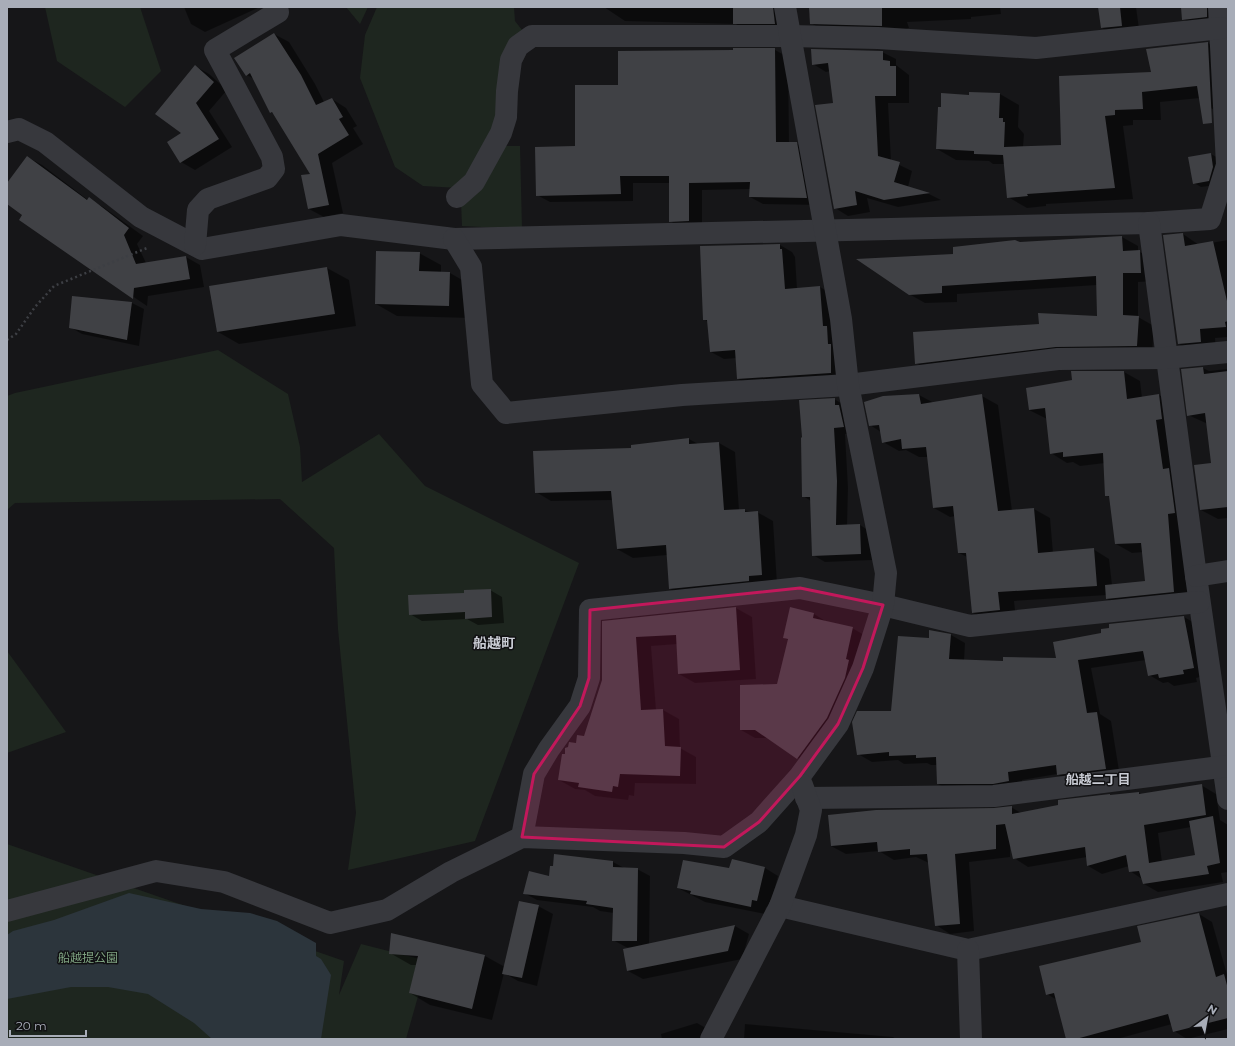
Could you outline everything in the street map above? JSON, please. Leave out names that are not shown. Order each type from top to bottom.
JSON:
[{"type":"street","points":[[7,911],[156,871],[224,882],[330,923],[388,910],[451,872],[522,837],[684,843],[724,847],[759,822],[800,776],[838,724],[863,668],[882,605],[886,573],[848,384],[841,319],[785,7]]},
{"type":"street","points":[[186,240],[198,210],[208,199],[268,178],[274,169],[272,157],[215,50],[278,12]]},
{"type":"street","points":[[7,132],[19,129],[45,142],[141,217],[202,248],[341,225],[454,239],[825,229],[1149,223],[1210,219],[1226,175],[1228,165],[1220,18],[1036,48],[878,38],[790,36],[532,36],[518,46],[511,60],[507,91],[506,117],[501,133],[474,182],[457,197]]},
{"type":"street","points":[[1149,223],[1199,602],[1225,767],[1228,799]]},
{"type":"street","points":[[454,239],[471,268],[482,384],[506,412],[682,395],[848,384],[1058,359],[1166,358],[1228,352]]},
{"type":"street","points":[[1196,576],[1228,571]]},
{"type":"street","points":[[522,837],[534,774],[549,749],[580,706],[589,678],[590,610],[800,588],[882,605],[970,626],[1199,602]]},
{"type":"street","points":[[806,798],[994,796],[1225,767]]},
{"type":"street","points":[[711,1039],[780,906],[806,835],[811,810],[800,776]]},
{"type":"street","points":[[780,906],[968,950],[1228,894]]},
{"type":"street","points":[[968,950],[970,1039]]},
{"type":"path","points":[[7,340],[16,334],[35,307],[54,286],[186,240]]},
{"type":"highlighted area","points":[[800,588],[883,605],[863,668],[838,724],[800,776],[759,822],[724,847],[522,837],[534,774],[580,706],[589,678],[590,610]]},
{"type":"green space","points":[[45,7],[140,7],[161,71],[125,107],[57,61]]},
{"type":"green space","points":[[346,7],[368,7],[360,24]]},
{"type":"green space","points":[[377,7],[514,7],[515,21],[522,30],[502,119],[459,188],[423,186],[395,167],[360,78],[365,35]]},
{"type":"green space","points":[[502,146],[520,146],[522,229],[462,226],[461,202]]},
{"type":"green space","points":[[218,350],[288,394],[300,447],[302,482],[379,434],[425,486],[579,563],[475,841],[348,870],[356,813],[338,629],[334,548],[280,499],[15,503],[7,510],[7,396],[15,393]]},
{"type":"green space","points":[[7,651],[66,732],[7,753]]},
{"type":"green space","name":"船越提公園","points":[[7,844],[344,961],[339,995],[361,944],[428,961],[406,1039],[7,1039]]},
{"type":"shaded area","name":"船越提公園","points":[[129,893],[201,909],[250,913],[277,921],[316,943],[316,956],[321,959],[331,975],[321,1039],[212,1039],[194,1023],[148,994],[108,987],[71,987],[7,999],[7,935],[13,931],[54,920]]},
{"type":"building","points":[[733,7],[773,7],[775,24],[733,24]]},
{"type":"building","points":[[809,7],[882,7],[882,26],[810,24]]},
{"type":"building","points":[[1098,7],[1120,7],[1122,26],[1101,28]]},
{"type":"building","points":[[1181,7],[1207,7],[1207,17],[1182,20]]},
{"type":"building","points":[[274,33],[301,75],[316,105],[332,98],[343,117],[339,119],[349,135],[318,154],[329,205],[308,209],[301,175],[310,174],[272,112],[270,113],[250,73],[246,76],[234,58]]},
{"type":"building","points":[[1208,42],[1212,123],[1203,124],[1197,86],[1142,92],[1143,109],[1115,110],[1115,115],[1105,116],[1115,188],[1027,194],[1028,196],[1007,198],[1003,155],[974,154],[974,151],[936,149],[938,107],[941,107],[941,93],[969,95],[969,92],[1000,93],[999,118],[1003,118],[1003,122],[1005,122],[1004,147],[1061,145],[1059,76],[1151,72],[1146,49]]},
{"type":"building","points":[[733,48],[775,48],[776,142],[797,142],[807,198],[749,197],[750,182],[689,183],[689,221],[669,222],[669,176],[620,176],[621,194],[536,196],[535,147],[575,146],[575,85],[618,85],[618,51],[733,50]]},
{"type":"building","points":[[811,49],[883,51],[883,60],[890,61],[890,66],[896,66],[896,96],[875,96],[878,156],[900,162],[894,182],[930,193],[884,200],[855,191],[857,205],[834,209],[815,105],[833,103],[828,63],[812,65]]},
{"type":"building","points":[[195,65],[214,82],[196,103],[219,139],[180,163],[167,142],[181,133],[155,114]]},
{"type":"building","points":[[1211,153],[1213,167],[1209,181],[1193,184],[1188,157]]},
{"type":"building","points":[[27,156],[87,200],[89,197],[129,228],[124,235],[136,264],[186,256],[190,279],[134,288],[133,299],[19,220],[22,215],[7,204],[7,183]]},
{"type":"building","points":[[1183,233],[1185,246],[1213,241],[1227,301],[1228,321],[1225,322],[1226,327],[1200,329],[1201,342],[1178,344],[1163,235]]},
{"type":"building","points":[[1122,236],[1123,251],[1140,250],[1141,273],[1123,273],[1123,315],[1139,316],[1137,346],[1056,347],[915,364],[913,332],[1039,324],[1038,313],[1097,316],[1096,276],[942,286],[942,293],[909,295],[856,259],[953,254],[953,247],[1015,240],[1020,242]]},
{"type":"building","points":[[780,244],[780,249],[782,249],[785,289],[820,286],[823,326],[827,326],[828,344],[831,344],[831,373],[737,379],[735,350],[710,352],[707,320],[703,320],[700,246]]},
{"type":"building","points":[[376,251],[420,252],[419,271],[450,272],[449,306],[375,304]]},
{"type":"building","points":[[327,267],[335,314],[217,332],[209,286]]},
{"type":"building","points":[[72,296],[132,302],[127,340],[69,328]]},
{"type":"building","points":[[1203,367],[1204,374],[1228,371],[1228,507],[1200,510],[1194,465],[1211,463],[1205,413],[1187,416],[1181,369]]},
{"type":"building","points":[[1071,371],[1124,371],[1127,399],[1159,394],[1162,419],[1156,420],[1163,469],[1169,468],[1175,513],[1168,514],[1174,592],[1106,599],[1105,585],[1145,581],[1141,543],[1115,544],[1109,496],[1105,496],[1103,453],[1063,457],[1063,452],[1050,454],[1045,408],[1029,410],[1026,388],[1072,380]]},
{"type":"building","points":[[919,394],[921,404],[982,394],[998,511],[1034,508],[1038,553],[1094,548],[1097,586],[998,592],[1000,610],[972,613],[966,553],[958,553],[953,506],[933,508],[926,447],[902,449],[901,439],[882,443],[879,425],[869,426],[864,402],[883,396]]},
{"type":"building","points":[[835,398],[835,405],[839,405],[844,427],[834,428],[837,481],[836,525],[860,524],[861,554],[812,556],[810,497],[802,497],[802,437],[799,400]]},
{"type":"building","points":[[689,438],[689,444],[719,442],[724,510],[745,509],[745,512],[758,511],[762,575],[749,576],[749,581],[669,589],[666,545],[617,549],[611,491],[535,493],[533,451],[631,448],[631,445]]},
{"type":"building","points":[[491,589],[492,617],[465,619],[465,612],[409,615],[408,595],[464,593],[464,590]]},
{"type":"building","points":[[736,607],[740,670],[678,674],[676,635],[636,637],[641,710],[663,709],[665,746],[681,747],[680,776],[620,774],[618,787],[613,786],[612,792],[578,787],[579,783],[558,780],[562,754],[565,754],[565,748],[568,747],[569,742],[576,743],[577,735],[584,736],[602,680],[602,621]]},
{"type":"building","points":[[790,607],[814,613],[813,618],[853,627],[846,659],[849,660],[845,678],[827,718],[797,759],[755,730],[740,730],[740,685],[777,684],[788,639],[783,638]]},
{"type":"building","points":[[1184,616],[1194,668],[1183,670],[1184,674],[1159,678],[1158,674],[1148,676],[1143,651],[1078,660],[1087,713],[1097,712],[1106,769],[1057,775],[1056,765],[1008,772],[1009,781],[993,784],[937,784],[936,757],[916,758],[916,755],[889,756],[889,752],[857,755],[852,722],[857,711],[891,711],[898,636],[929,638],[929,630],[951,634],[949,659],[1003,661],[1003,657],[1056,658],[1053,642],[1101,633],[1101,629],[1109,628],[1109,624]]},
{"type":"building","points":[[1202,784],[1206,815],[1144,825],[1149,863],[1195,855],[1189,821],[1213,816],[1220,863],[1207,866],[1209,874],[1143,884],[1139,871],[1129,872],[1126,855],[1087,866],[1085,847],[1013,859],[1005,824],[996,825],[996,849],[955,854],[960,924],[935,926],[927,854],[910,855],[910,849],[878,852],[877,842],[831,846],[828,815],[876,810],[994,808],[1012,806],[1012,814],[1058,805],[1058,800],[1110,794],[1139,792],[1139,794]]},
{"type":"building","points":[[554,854],[613,861],[613,867],[638,868],[637,941],[612,941],[613,908],[586,904],[587,901],[523,894],[529,871],[549,876],[550,866],[553,866]]},
{"type":"building","points":[[732,859],[765,867],[757,901],[752,900],[751,907],[690,894],[691,891],[677,888],[683,860],[729,868]]},
{"type":"building","points":[[519,901],[539,905],[522,978],[502,974]]},
{"type":"building","points":[[1199,913],[1216,977],[1224,974],[1228,989],[1228,1018],[1173,1032],[1168,1014],[1076,1039],[1066,1039],[1054,993],[1046,995],[1039,966],[1141,942],[1137,926]]},
{"type":"building","points":[[735,925],[728,951],[627,971],[623,949]]},
{"type":"building","points":[[391,933],[485,955],[472,1009],[409,993],[418,956],[389,954]]},
{"type":"district","name":"船越町","points":[[494,643]]},
{"type":"district","name":"船越二丁目","points":[[1098,779]]}]
